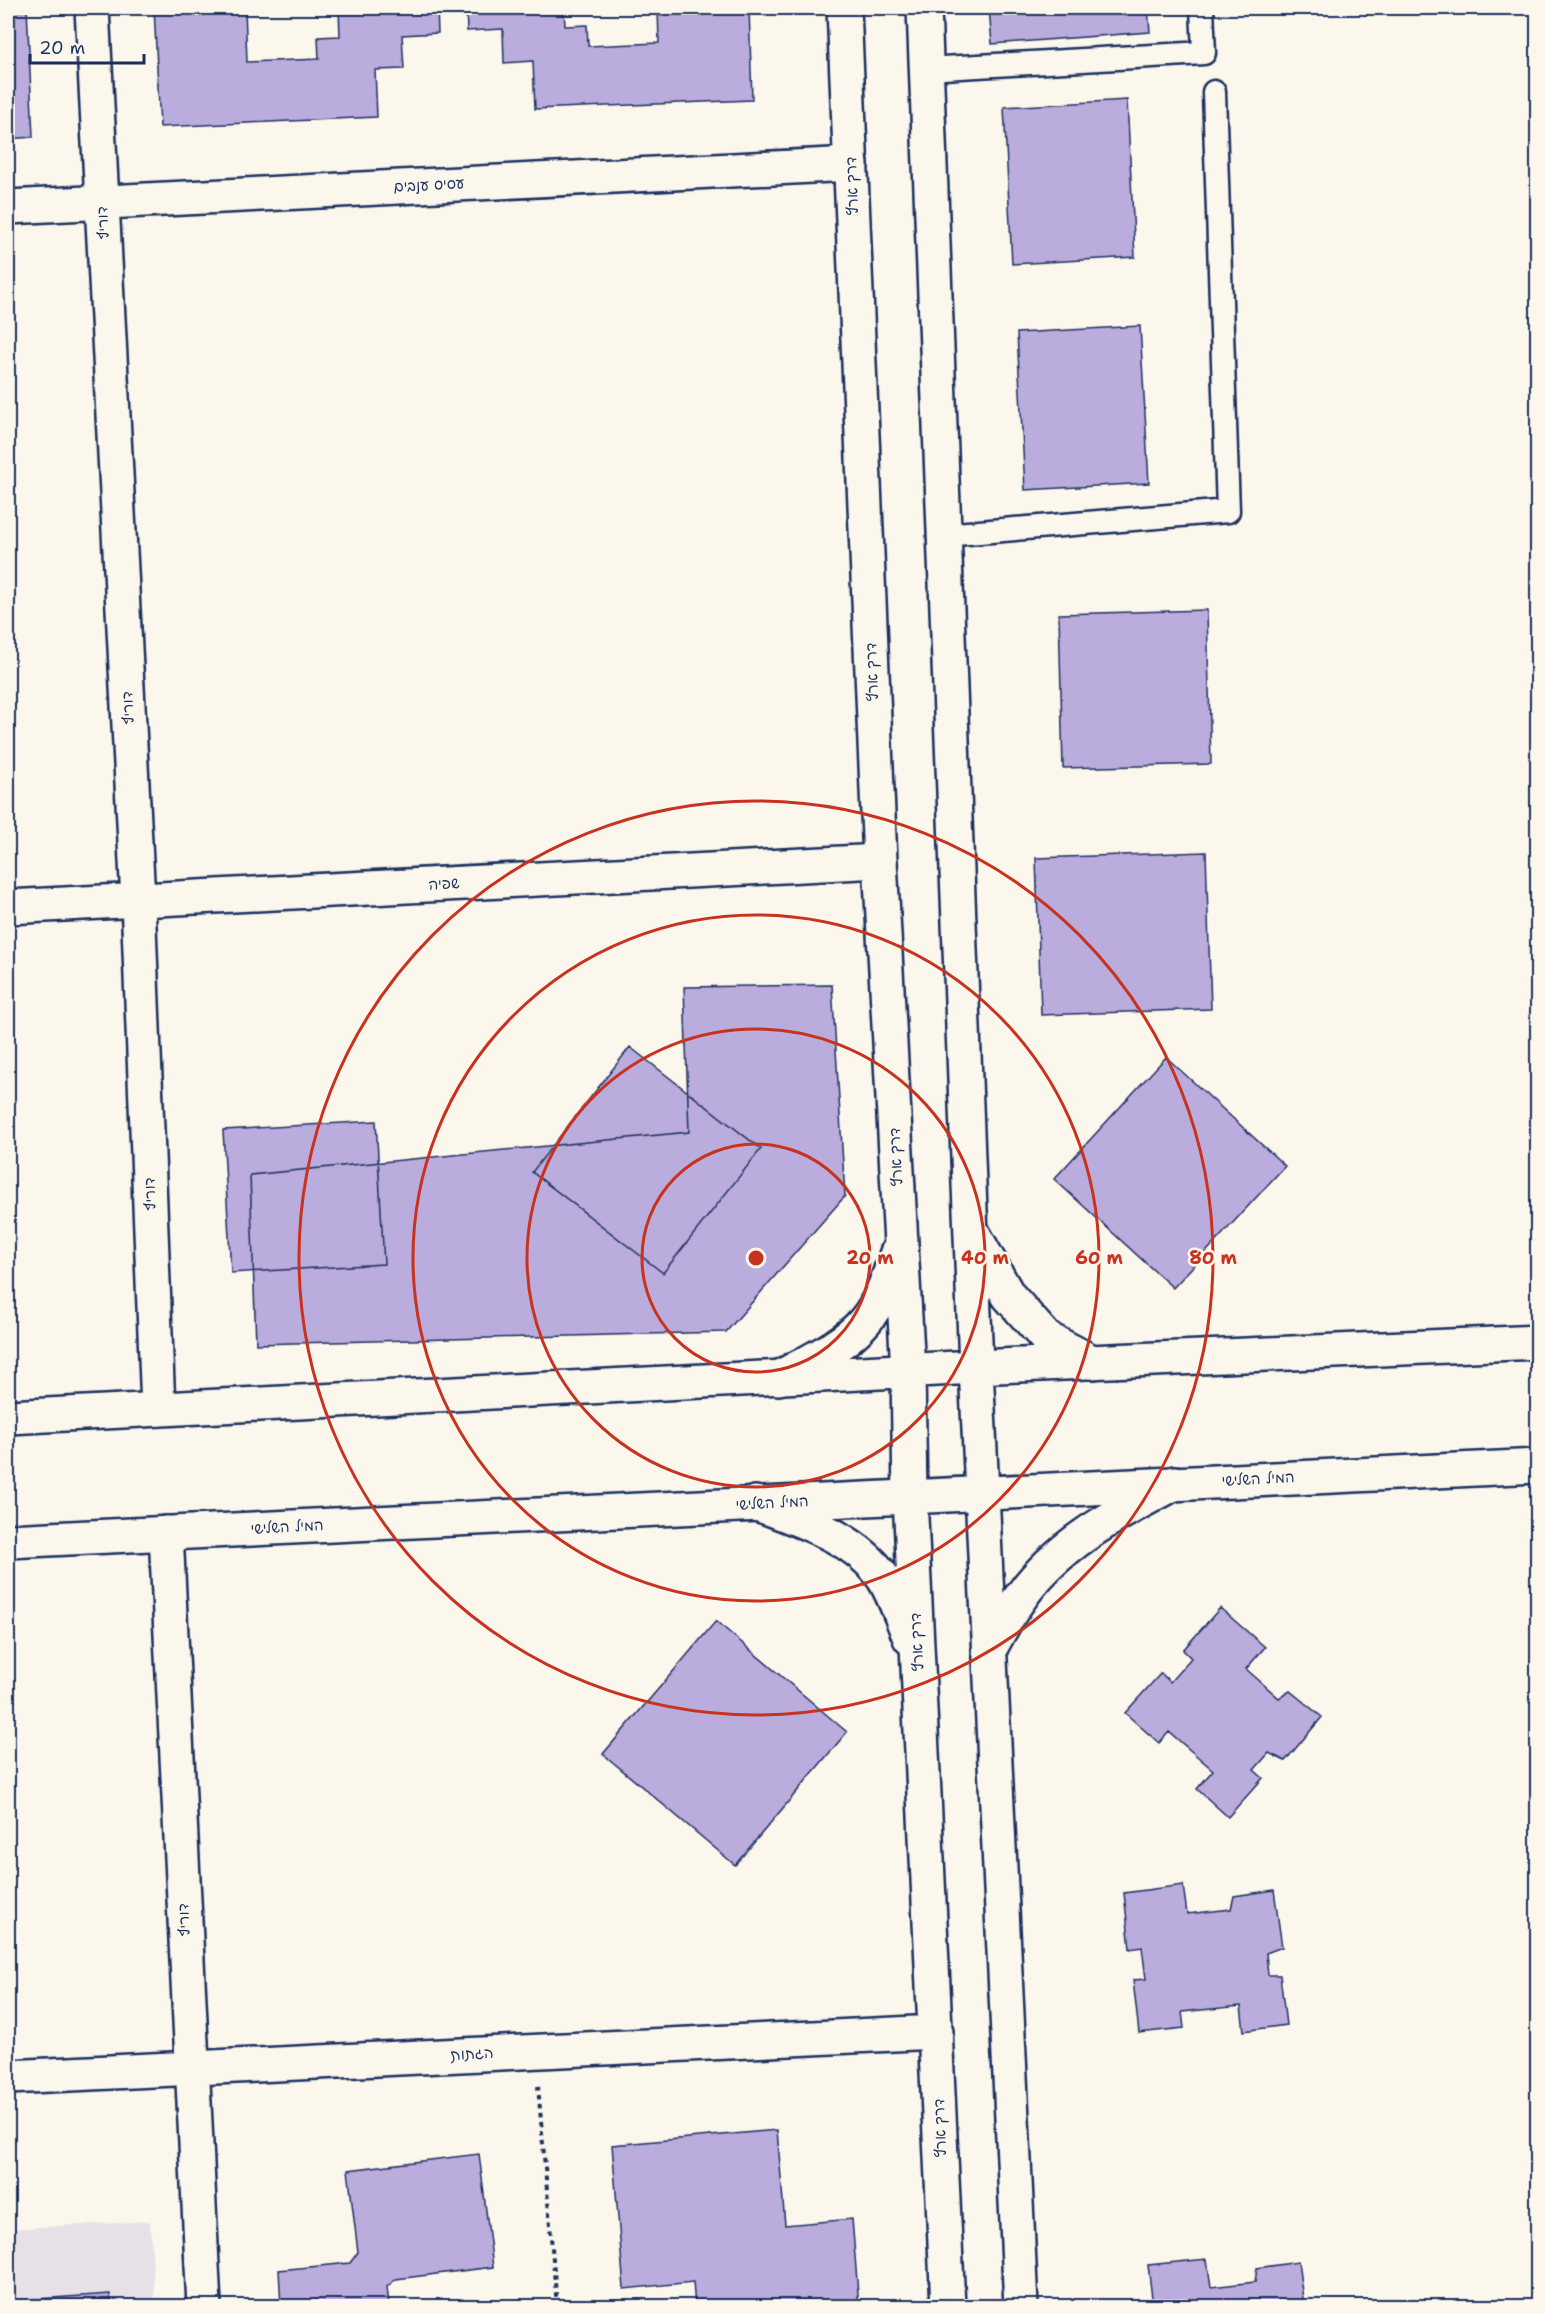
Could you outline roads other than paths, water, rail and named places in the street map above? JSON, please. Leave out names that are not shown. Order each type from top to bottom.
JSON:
[{"type":"street","name":"דוריף","points":[[92,8],[138,900],[158,1409]]},
{"type":"street","name":"דרך ארץ","points":[[844,8],[880,861],[908,1371],[909,1496],[948,2307]]},
{"type":"street","points":[[924,8],[981,1492],[1021,2307]]},
{"type":"street","name":"עסיס ענבים","points":[[8,207],[851,164]]},
{"type":"street","name":"שפיה","points":[[8,907],[880,861]]},
{"type":"street","points":[[970,1227],[1008,1295],[1046,1338],[1092,1362]]},
{"type":"street","points":[[779,1378],[830,1349],[865,1321],[885,1286],[901,1240]]},
{"type":"street","points":[[8,1417],[976,1367],[1538,1342]]},
{"type":"street","name":"המיל השלישי","points":[[8,1541],[1538,1466]]},
{"type":"street","points":[[989,1650],[1020,1598],[1050,1563],[1092,1528],[1175,1483]]},
{"type":"street","points":[[755,1503],[813,1526],[849,1544],[883,1578],[917,1653]]},
{"type":"street","name":"דוריף","points":[[166,1533],[190,2067],[204,2307]]},
{"type":"street","name":"הגתות","points":[[8,2077],[936,2032]]},
{"type":"lane","points":[[926,69],[1204,53],[1202,8]]},
{"type":"lane","points":[[944,535],[1228,511],[1214,92]]}]
